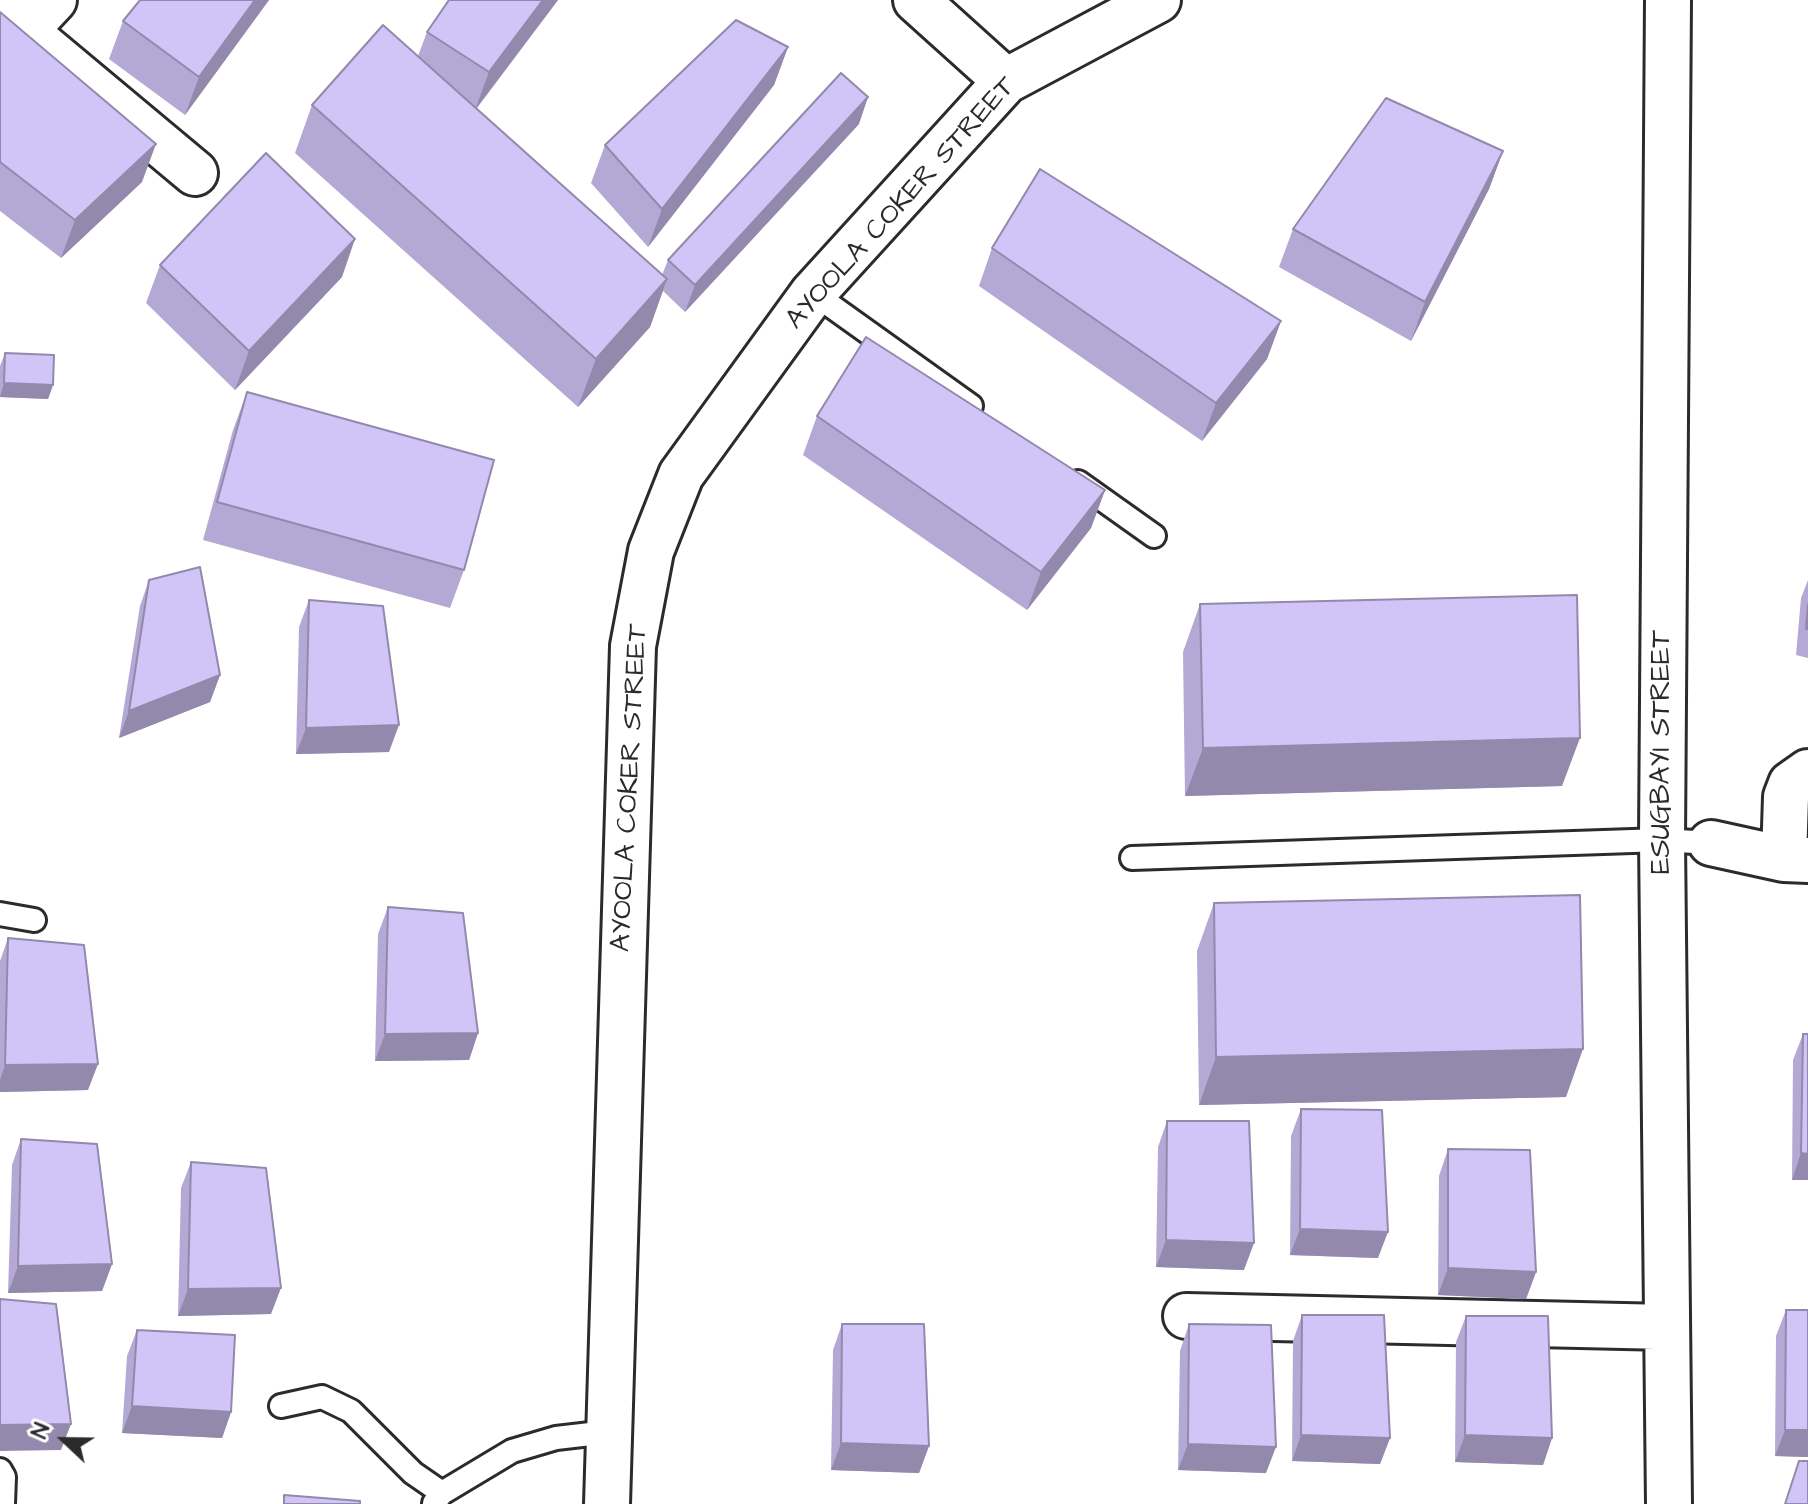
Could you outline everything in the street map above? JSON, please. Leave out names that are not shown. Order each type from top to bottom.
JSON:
[{"type":"street","points":[[54,0],[12,18],[195,173]]},
{"type":"street","points":[[916,0],[1006,81]]},
{"type":"street","name":"AYOOLA COKER STREET","points":[[607,1504],[636,632],[651,551],[681,475],[813,293],[1006,81],[1158,0]]},
{"type":"street","name":"ESUGBAYI STREET","points":[[1668,0],[1662,840],[1669,1504]]},
{"type":"street","points":[[1711,843],[1796,859],[1786,797],[1791,784],[1808,772]]},
{"type":"street","points":[[1186,1316],[1667,1327]]},
{"type":"lane","points":[[813,293],[992,421]]},
{"type":"lane","points":[[1054,465],[1154,536]]},
{"type":"lane","points":[[1132,858],[1662,840],[1711,843]]},
{"type":"lane","points":[[0,914],[34,920]]},
{"type":"lane","points":[[281,1406],[322,1397],[351,1411],[438,1499],[512,1451],[556,1438],[608,1432]]},
{"type":"lane","points":[[0,1470],[4,1477],[3,1504]]},
{"type":"building","points":[[140,0],[255,0],[199,77],[123,21]]},
{"type":"building","points":[[449,0],[543,0],[489,72],[427,32]]},
{"type":"building","points":[[0,12],[156,144],[75,220],[0,162]]},
{"type":"building","points":[[736,20],[788,47],[662,209],[605,145]]},
{"type":"building","points":[[383,25],[667,279],[596,359],[312,105]]},
{"type":"building","points":[[841,73],[868,97],[695,285],[668,260]]},
{"type":"building","points":[[1386,98],[1503,151],[1425,302],[1293,229]]},
{"type":"building","points":[[266,153],[355,239],[249,351],[160,265]]},
{"type":"building","points":[[1040,169],[1281,321],[1216,403],[992,248]]},
{"type":"building","points":[[866,337],[1105,490],[1041,572],[817,416]]},
{"type":"building","points":[[5,353],[54,355],[53,385],[4,383]]},
{"type":"building","points":[[247,392],[494,460],[464,570],[217,502]]},
{"type":"building","points":[[200,567],[220,675],[129,711],[149,580]]},
{"type":"building","points":[[1577,595],[1580,738],[1203,748],[1200,604]]},
{"type":"building","points":[[309,600],[383,606],[399,725],[306,728]]},
{"type":"building","points":[[1580,895],[1583,1049],[1216,1057],[1214,903]]},
{"type":"building","points":[[388,907],[463,913],[478,1033],[385,1034]]},
{"type":"building","points":[[8,938],[84,945],[98,1064],[5,1065]]},
{"type":"building","points":[[1803,1034],[1808,1034],[1808,1154],[1801,1153]]},
{"type":"building","points":[[1301,1109],[1382,1110],[1388,1232],[1300,1229]]},
{"type":"building","points":[[1167,1121],[1249,1121],[1254,1243],[1166,1240]]},
{"type":"building","points":[[21,1139],[97,1144],[112,1264],[18,1266]]},
{"type":"building","points":[[1448,1149],[1530,1150],[1536,1272],[1448,1268]]},
{"type":"building","points":[[191,1162],[266,1168],[281,1288],[188,1289]]},
{"type":"building","points":[[0,1299],[56,1304],[71,1424],[0,1425]]},
{"type":"building","points":[[1786,1310],[1808,1310],[1808,1430],[1785,1430]]},
{"type":"building","points":[[1302,1315],[1384,1315],[1390,1438],[1301,1435]]},
{"type":"building","points":[[1466,1316],[1548,1316],[1552,1438],[1465,1435]]},
{"type":"building","points":[[842,1324],[924,1324],[929,1446],[841,1443]]},
{"type":"building","points":[[1189,1324],[1271,1325],[1276,1447],[1188,1444]]},
{"type":"building","points":[[137,1330],[235,1335],[231,1412],[132,1406]]},
{"type":"building","points":[[1799,1461],[1808,1461],[1808,1504],[1785,1504]]},
{"type":"building","points":[[284,1495],[360,1501],[360,1504],[284,1504]]}]
